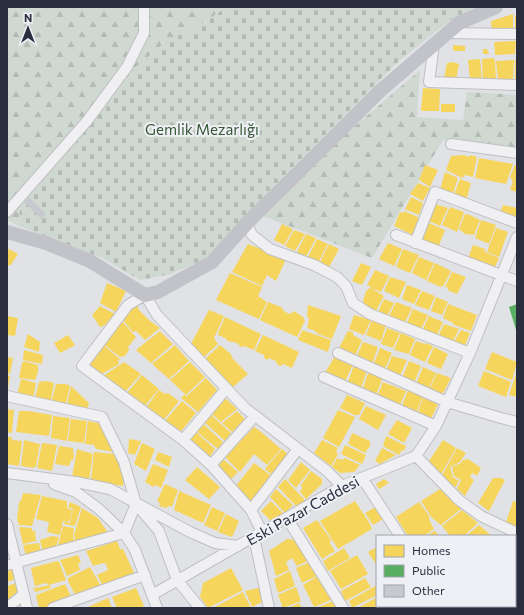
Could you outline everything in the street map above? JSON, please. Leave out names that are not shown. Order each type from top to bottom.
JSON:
[{"type":"street","points":[[7,212],[86,121],[127,66],[144,33],[144,7]]},
{"type":"street","points":[[269,608],[258,534],[251,510],[211,465],[183,440],[82,366],[128,305],[145,295],[158,292],[212,262],[248,223],[381,90],[459,23],[496,7]]},
{"type":"street","points":[[448,33],[517,34]]},
{"type":"street","points":[[434,44],[429,82],[517,85]]},
{"type":"street","points":[[452,144],[517,153]]},
{"type":"street","points":[[415,243],[435,192],[517,223]]},
{"type":"street","points":[[248,223],[252,235],[270,249],[314,266],[337,278],[346,286],[352,303],[370,314],[470,353]]},
{"type":"street","points":[[7,232],[46,243],[90,261],[145,295],[157,315],[245,408],[327,471],[342,486]]},
{"type":"street","points":[[396,235],[517,281]]},
{"type":"street","points":[[517,237],[470,353],[436,426],[416,456],[459,500],[481,516],[517,533]]},
{"type":"street","points":[[338,353],[447,402],[517,422]]},
{"type":"street","points":[[324,377],[436,426]]},
{"type":"street","points":[[183,440],[226,389]]},
{"type":"street","points":[[7,396],[102,418],[124,462],[136,504],[159,531],[177,580],[200,608]]},
{"type":"street","points":[[211,465],[255,416]]},
{"type":"street","points":[[251,510],[298,449]]},
{"type":"street","name":"Eski Pazar Caddesi","points":[[7,473],[76,482],[110,489],[190,532],[215,543],[238,546],[342,486],[416,456]]},
{"type":"street","points":[[39,478],[76,492],[99,509],[124,533],[135,550],[157,608]]},
{"type":"street","points":[[362,478],[399,535]]},
{"type":"street","points":[[124,533],[136,504]]},
{"type":"street","points":[[287,518],[343,608]]},
{"type":"street","points":[[7,524],[12,564],[24,594],[27,608]]},
{"type":"street","points":[[12,564],[124,533]]},
{"type":"street","points":[[152,595],[238,546]]},
{"type":"street","points":[[53,608],[145,575]]},
{"type":"street","points":[[7,608],[24,594]]},
{"type":"green space","points":[[7,7],[227,7],[137,66],[22,203],[17,225],[7,220]]},
{"type":"green space","name":"Gemlik Mezarlığı","points":[[227,7],[477,7],[452,19],[399,61],[262,198],[227,240],[204,259],[171,274],[140,280],[102,258],[17,225],[22,203],[137,66],[164,43],[200,25]]},
{"type":"green space","points":[[420,70],[417,117],[463,120],[467,92],[517,95],[517,148],[443,140],[372,258],[263,216],[347,133]]},
{"type":"building: Homes","points":[[513,14],[513,30],[492,32],[491,21]]},
{"type":"building: Homes","points":[[517,15],[517,30],[515,30],[515,16]]},
{"type":"building: Homes","points":[[516,41],[515,54],[495,55],[494,42]]},
{"type":"building: Homes","points":[[453,45],[465,46],[465,51],[453,51]]},
{"type":"building: Homes","points":[[483,49],[487,49],[489,54],[483,54]]},
{"type":"building: Homes","points":[[493,58],[495,60],[496,80],[483,81],[482,59]]},
{"type":"building: Homes","points":[[480,59],[482,81],[470,80],[468,60]]},
{"type":"building: Homes","points":[[514,60],[513,79],[498,80],[496,61]]},
{"type":"building: Homes","points":[[515,60],[517,60],[517,81],[515,81]]},
{"type":"building: Homes","points":[[453,62],[459,64],[456,80],[444,78],[447,63]]},
{"type":"building: Homes","points":[[423,88],[440,89],[439,111],[421,111]]},
{"type":"building: Homes","points":[[441,104],[455,104],[455,112],[441,112]]},
{"type":"building: Homes","points":[[464,155],[469,157],[471,155],[477,157],[473,177],[465,175],[462,178],[446,170],[451,156]]},
{"type":"building: Homes","points":[[479,158],[513,164],[506,184],[475,178]]},
{"type":"building: Homes","points":[[425,165],[438,170],[430,187],[419,180]]},
{"type":"building: Homes","points":[[515,165],[517,165],[517,192],[510,190],[513,181],[510,177]]},
{"type":"building: Homes","points":[[445,172],[458,178],[452,196],[440,190]]},
{"type":"building: Homes","points":[[460,179],[471,183],[466,201],[453,197]]},
{"type":"building: Homes","points":[[418,183],[430,188],[423,201],[410,194]]},
{"type":"building: Homes","points":[[411,197],[423,203],[419,215],[405,209]]},
{"type":"building: Homes","points":[[435,204],[448,208],[440,226],[429,221]]},
{"type":"building: Homes","points":[[503,205],[517,208],[515,221],[499,216]]},
{"type":"building: Homes","points":[[450,207],[464,212],[457,232],[442,225]]},
{"type":"building: Homes","points":[[404,211],[418,217],[413,235],[394,226],[400,212],[403,213]]},
{"type":"building: Homes","points":[[465,214],[480,220],[474,235],[465,234],[459,229]]},
{"type":"building: Homes","points":[[481,220],[496,225],[489,244],[475,238]]},
{"type":"building: Homes","points":[[429,223],[445,230],[439,245],[430,244],[423,239]]},
{"type":"building: Homes","points":[[282,224],[293,229],[284,245],[274,240]]},
{"type":"building: Homes","points":[[496,228],[508,232],[499,257],[487,252]]},
{"type":"building: Homes","points":[[294,230],[305,234],[295,251],[285,246]]},
{"type":"building: Homes","points":[[306,234],[316,238],[306,257],[297,252]]},
{"type":"building: Homes","points":[[317,239],[328,244],[318,263],[308,257]]},
{"type":"building: Homes","points":[[388,243],[402,249],[394,266],[379,259]]},
{"type":"building: Homes","points":[[248,244],[286,259],[276,281],[267,275],[262,286],[232,272]]},
{"type":"building: Homes","points":[[329,244],[339,249],[328,269],[319,264]]},
{"type":"building: Homes","points":[[473,245],[485,249],[485,252],[499,258],[494,269],[468,258]]},
{"type":"building: Homes","points":[[7,248],[18,254],[10,266],[7,264]]},
{"type":"building: Homes","points":[[403,249],[419,255],[410,273],[396,267]]},
{"type":"building: Homes","points":[[419,257],[434,263],[426,280],[412,273]]},
{"type":"building: Homes","points":[[361,263],[371,267],[362,285],[352,281]]},
{"type":"building: Homes","points":[[435,263],[451,271],[444,285],[441,287],[427,281]]},
{"type":"building: Homes","points":[[375,270],[389,276],[381,292],[371,288],[384,296],[376,311],[366,307],[363,301],[366,291],[371,287],[367,285]]},
{"type":"building: Homes","points":[[452,272],[466,277],[457,294],[449,291],[447,287],[445,287]]},
{"type":"building: Homes","points":[[230,273],[262,287],[258,296],[267,302],[259,319],[216,300]]},
{"type":"building: Homes","points":[[390,277],[406,282],[399,298],[384,291]]},
{"type":"building: Homes","points":[[107,283],[126,291],[116,312],[100,303]]},
{"type":"building: Homes","points":[[407,285],[421,290],[414,304],[402,299]]},
{"type":"building: Homes","points":[[422,291],[435,296],[429,310],[415,305]]},
{"type":"building: Homes","points":[[436,297],[448,302],[442,315],[431,311]]},
{"type":"building: Homes","points":[[384,299],[394,303],[387,316],[378,312]]},
{"type":"building: Homes","points":[[268,302],[281,307],[285,312],[290,314],[294,311],[303,317],[305,321],[297,337],[260,320]]},
{"type":"building: Homes","points":[[396,302],[412,308],[404,324],[388,318]]},
{"type":"building: Homes","points":[[448,304],[477,315],[471,331],[454,325],[443,318]]},
{"type":"building: Homes","points":[[308,305],[341,316],[332,339],[307,328],[309,319],[307,316]]},
{"type":"building: Homes","points":[[100,306],[115,314],[105,325],[100,327],[92,315]]},
{"type":"building: Homes","points":[[138,306],[138,309],[150,321],[160,328],[145,340],[136,331],[133,332],[123,320],[131,307]]},
{"type":"building: Homes","points":[[413,309],[428,315],[420,331],[406,325]]},
{"type":"building: Homes","points":[[209,310],[224,316],[214,338],[218,344],[204,357],[191,344]]},
{"type":"building: Homes","points":[[354,315],[371,320],[364,335],[349,329]]},
{"type":"building: Homes","points":[[7,316],[18,318],[15,336],[7,335]]},
{"type":"building: Homes","points":[[429,316],[443,322],[436,337],[422,331]]},
{"type":"building: Homes","points":[[225,317],[261,334],[254,350],[244,346],[241,347],[237,343],[228,341],[218,335]]},
{"type":"building: Homes","points":[[372,320],[386,325],[381,341],[366,335]]},
{"type":"building: Homes","points":[[122,321],[136,337],[128,347],[129,350],[125,356],[120,357],[103,344]]},
{"type":"building: Homes","points":[[444,324],[459,329],[451,345],[437,339]]},
{"type":"building: Homes","points":[[387,328],[400,333],[393,348],[381,344]]},
{"type":"building: Homes","points":[[302,330],[331,340],[328,352],[298,340]]},
{"type":"building: Homes","points":[[461,330],[470,333],[463,350],[452,345]]},
{"type":"building: Homes","points":[[160,331],[173,344],[151,363],[136,350]]},
{"type":"building: Homes","points":[[348,331],[353,332],[353,335],[362,340],[355,356],[339,348]]},
{"type":"building: Homes","points":[[401,333],[415,339],[409,354],[394,350]]},
{"type":"building: Homes","points":[[28,334],[40,342],[39,352],[24,347]]},
{"type":"building: Homes","points":[[68,335],[75,345],[60,353],[54,343]]},
{"type":"building: Homes","points":[[263,335],[299,352],[292,368],[283,364],[280,366],[276,361],[269,358],[268,360],[264,358],[264,355],[255,351]]},
{"type":"building: Homes","points":[[416,341],[433,346],[425,362],[410,355]]},
{"type":"building: Homes","points":[[363,342],[378,347],[372,364],[357,356]]},
{"type":"building: Homes","points":[[103,345],[120,359],[118,361],[119,364],[100,375],[87,365]]},
{"type":"building: Homes","points":[[175,345],[189,361],[169,379],[152,364]]},
{"type":"building: Homes","points":[[220,345],[231,354],[232,358],[248,374],[233,387],[205,359]]},
{"type":"building: Homes","points":[[434,347],[448,354],[441,369],[427,363]]},
{"type":"building: Homes","points":[[380,348],[392,353],[385,368],[379,367],[374,363]]},
{"type":"building: Homes","points":[[24,350],[43,355],[42,364],[23,360]]},
{"type":"building: Homes","points":[[492,352],[517,362],[512,380],[485,369]]},
{"type":"building: Homes","points":[[335,356],[353,364],[345,382],[325,373]]},
{"type":"building: Homes","points":[[392,356],[407,360],[400,376],[386,370]]},
{"type":"building: Homes","points":[[7,357],[13,358],[10,374],[7,373]]},
{"type":"building: Homes","points":[[24,361],[38,365],[38,372],[35,380],[19,378],[22,363]]},
{"type":"building: Homes","points":[[409,361],[421,366],[414,383],[402,378]]},
{"type":"building: Homes","points":[[124,362],[141,374],[124,393],[103,376]]},
{"type":"building: Homes","points":[[190,362],[205,377],[186,395],[170,380]]},
{"type":"building: Homes","points":[[354,365],[367,370],[361,388],[348,382]]},
{"type":"building: Homes","points":[[423,367],[436,373],[428,390],[416,384]]},
{"type":"building: Homes","points":[[484,371],[511,382],[506,397],[478,386]]},
{"type":"building: Homes","points":[[517,371],[517,397],[509,395]]},
{"type":"building: Homes","points":[[368,373],[383,377],[376,395],[366,392],[363,388]]},
{"type":"building: Homes","points":[[437,373],[451,378],[442,395],[429,390]]},
{"type":"building: Homes","points":[[7,375],[10,376],[8,389],[7,388]]},
{"type":"building: Homes","points":[[142,375],[159,389],[143,408],[126,394]]},
{"type":"building: Homes","points":[[206,378],[217,390],[198,412],[181,398],[184,395],[187,396]]},
{"type":"building: Homes","points":[[21,379],[36,383],[33,399],[17,396]]},
{"type":"building: Homes","points":[[47,381],[54,383],[51,400],[35,398],[39,382]]},
{"type":"building: Homes","points":[[383,382],[406,391],[399,407],[377,397]]},
{"type":"building: Homes","points":[[56,384],[66,384],[70,386],[66,403],[59,403],[52,400]]},
{"type":"building: Homes","points":[[71,386],[89,403],[87,409],[67,405]]},
{"type":"building: Homes","points":[[159,390],[165,394],[168,393],[179,401],[162,422],[145,409]]},
{"type":"building: Homes","points":[[408,390],[423,396],[416,414],[401,408]]},
{"type":"building: Homes","points":[[347,395],[365,403],[359,415],[354,415],[340,408]]},
{"type":"building: Homes","points":[[225,398],[237,409],[221,422],[211,413]]},
{"type":"building: Homes","points":[[423,398],[438,404],[431,419],[417,415]]},
{"type":"building: Homes","points":[[182,401],[196,413],[178,435],[163,423]]},
{"type":"building: Homes","points":[[366,406],[386,415],[378,430],[359,419]]},
{"type":"building: Homes","points":[[7,409],[14,410],[12,433],[7,432]]},
{"type":"building: Homes","points":[[338,410],[355,417],[339,447],[323,438]]},
{"type":"building: Homes","points":[[19,411],[52,415],[49,436],[16,432]]},
{"type":"building: Homes","points":[[237,411],[245,419],[232,432],[222,423]]},
{"type":"building: Homes","points":[[210,414],[231,433],[225,441],[204,422]]},
{"type":"building: Homes","points":[[53,416],[70,418],[67,441],[51,438]]},
{"type":"building: Homes","points":[[71,419],[87,421],[84,443],[68,441]]},
{"type":"building: Homes","points":[[397,420],[412,428],[404,443],[388,434]]},
{"type":"building: Homes","points":[[88,421],[103,424],[114,452],[96,449],[94,445],[85,444]]},
{"type":"building: Homes","points":[[202,423],[223,442],[218,449],[195,430]]},
{"type":"building: Homes","points":[[254,427],[281,449],[267,465],[254,454],[240,472],[225,457]]},
{"type":"building: Homes","points":[[197,433],[215,449],[209,458],[188,439]]},
{"type":"building: Homes","points":[[352,433],[370,441],[370,446],[365,453],[348,444]]},
{"type":"building: Homes","points":[[386,436],[406,446],[404,451],[402,450],[399,455],[383,446]]},
{"type":"building: Homes","points":[[7,437],[12,437],[12,440],[22,441],[19,466],[7,464]]},
{"type":"building: Homes","points":[[129,439],[141,441],[135,455],[128,453]]},
{"type":"building: Homes","points":[[24,440],[40,444],[36,466],[33,468],[21,466]]},
{"type":"building: Homes","points":[[322,440],[338,448],[336,451],[338,454],[331,466],[314,453]]},
{"type":"building: Homes","points":[[443,440],[456,448],[440,476],[429,465],[429,461]]},
{"type":"building: Homes","points":[[42,443],[57,445],[52,471],[37,468]]},
{"type":"building: Homes","points":[[142,443],[155,449],[146,471],[134,464]]},
{"type":"building: Homes","points":[[345,445],[366,455],[362,464],[341,454]]},
{"type":"building: Homes","points":[[59,446],[73,448],[74,457],[69,466],[55,464]]},
{"type":"building: Homes","points":[[382,448],[396,455],[380,464],[375,461]]},
{"type":"building: Homes","points":[[457,448],[466,453],[460,462],[450,467],[453,477],[459,481],[454,489],[441,477]]},
{"type":"building: Homes","points":[[77,449],[93,454],[89,480],[72,477]]},
{"type":"building: Homes","points":[[282,449],[290,456],[275,477],[265,469]]},
{"type":"building: Homes","points":[[94,452],[115,454],[124,476],[123,486],[91,481]]},
{"type":"building: Homes","points":[[158,452],[172,457],[169,467],[155,460]]},
{"type":"building: Homes","points":[[337,458],[342,460],[345,458],[360,465],[354,472],[340,473],[332,467]]},
{"type":"building: Homes","points":[[223,459],[238,472],[230,480],[216,467]]},
{"type":"building: Homes","points":[[468,459],[481,468],[477,476],[473,473],[471,475],[470,477],[474,480],[465,496],[457,489],[461,480],[454,476],[452,467],[461,463],[463,460]]},
{"type":"building: Homes","points":[[301,462],[310,470],[296,488],[288,480]]},
{"type":"building: Homes","points":[[254,463],[273,477],[252,502],[235,487]]},
{"type":"building: Homes","points":[[153,464],[168,470],[161,488],[155,485],[153,487],[145,482]]},
{"type":"building: Homes","points":[[197,467],[220,487],[209,499],[185,480]]},
{"type":"building: Homes","points":[[311,471],[322,479],[322,484],[306,499],[300,492],[302,488],[301,485]]},
{"type":"building: Homes","points":[[493,478],[501,478],[505,480],[489,511],[478,503]]},
{"type":"building: Homes","points":[[285,479],[305,500],[297,507],[278,487]]},
{"type":"building: Homes","points":[[384,479],[389,483],[379,489],[376,484]]},
{"type":"building: Homes","points":[[165,484],[178,490],[172,507],[169,506],[166,508],[159,506],[160,503],[157,501]]},
{"type":"building: Homes","points":[[276,489],[293,505],[285,513],[270,497]]},
{"type":"building: Homes","points":[[440,489],[462,508],[441,525],[432,518],[421,501]]},
{"type":"building: Homes","points":[[179,491],[211,505],[203,523],[174,510]]},
{"type":"building: Homes","points":[[23,493],[41,495],[32,526],[19,525],[17,519],[19,503]]},
{"type":"building: Homes","points":[[42,496],[67,501],[67,508],[72,510],[70,521],[63,521],[60,535],[47,532],[49,522],[36,519]]},
{"type":"building: Homes","points":[[271,501],[287,517],[275,525],[261,511]]},
{"type":"building: Homes","points":[[355,501],[372,529],[338,549],[320,521]]},
{"type":"building: Homes","points":[[513,501],[517,502],[517,527],[506,522]]},
{"type":"building: Homes","points":[[70,502],[81,507],[75,526],[64,524],[65,521],[70,523],[73,509],[68,507]]},
{"type":"building: Homes","points":[[419,502],[430,517],[429,519],[434,529],[425,535],[407,535],[396,517]]},
{"type":"building: Homes","points":[[377,506],[385,518],[373,525],[365,513]]},
{"type":"building: Homes","points":[[212,507],[225,513],[217,531],[204,525]]},
{"type":"building: Homes","points":[[82,508],[98,518],[109,534],[76,543],[74,535]]},
{"type":"building: Homes","points":[[462,510],[478,523],[465,535],[449,535],[442,526]]},
{"type":"building: Homes","points":[[226,514],[239,521],[232,537],[218,532]]},
{"type":"building: Homes","points":[[317,520],[331,540],[330,543],[335,551],[322,559],[303,528]]},
{"type":"building: Homes","points":[[479,525],[491,535],[467,535]]},
{"type":"building: Homes","points":[[63,526],[74,528],[73,536],[75,544],[57,549]]},
{"type":"building: Homes","points":[[19,527],[32,528],[32,531],[35,531],[36,541],[23,544]]},
{"type":"building: Homes","points":[[434,531],[438,535],[428,535]]},
{"type":"building: Homes","points":[[52,536],[59,537],[55,550],[43,552],[40,540]]},
{"type":"building: Homes","points":[[287,539],[297,540],[310,560],[297,566],[292,558],[286,562],[289,570],[276,576],[269,551]]},
{"type":"building: Homes","points":[[117,541],[120,549],[123,549],[136,577],[104,588],[97,575],[108,570],[106,564],[104,563],[93,566],[86,551]]},
{"type":"building: Homes","points":[[39,543],[41,552],[26,556],[23,545]]},
{"type":"building: Homes","points":[[344,548],[350,558],[328,571],[323,561]]},
{"type":"building: Homes","points":[[376,548],[376,564],[368,552]]},
{"type":"building: Homes","points":[[78,555],[81,562],[78,564],[80,570],[67,576],[60,560]]},
{"type":"building: Homes","points":[[357,555],[368,574],[341,589],[330,571]]},
{"type":"building: Homes","points":[[57,561],[59,562],[66,580],[49,585],[46,583],[35,586],[31,568]]},
{"type":"building: Homes","points":[[310,562],[319,575],[302,583],[296,568]]},
{"type":"building: Homes","points":[[90,567],[102,588],[76,597],[68,578]]},
{"type":"building: Homes","points":[[11,568],[16,579],[7,582],[7,569]]},
{"type":"building: Homes","points":[[231,568],[243,590],[208,608],[200,597],[203,583]]},
{"type":"building: Homes","points":[[290,571],[295,586],[278,593],[274,579]]},
{"type":"building: Homes","points":[[318,576],[333,599],[314,607],[303,585]]},
{"type":"building: Homes","points":[[365,578],[371,587],[345,601],[341,591]]},
{"type":"building: Homes","points":[[16,583],[20,595],[7,605],[7,586]]},
{"type":"building: Homes","points":[[65,584],[72,598],[44,608],[39,608],[36,595]]},
{"type":"building: Homes","points":[[50,585],[51,588],[35,592],[33,587],[35,588]]},
{"type":"building: Homes","points":[[376,586],[376,596],[352,608],[349,601]]},
{"type":"building: Homes","points":[[263,587],[266,600],[252,607],[245,591]]},
{"type":"building: Homes","points":[[296,587],[301,601],[283,608],[278,595]]},
{"type":"building: Homes","points":[[136,588],[144,606],[138,608],[117,608],[112,597]]},
{"type":"building: Homes","points":[[243,592],[251,608],[213,608]]},
{"type":"building: Homes","points":[[108,598],[112,608],[88,607]]},
{"type":"building: Homes","points":[[376,598],[376,607],[388,608],[358,608]]},
{"type":"building: Homes","points":[[333,601],[336,608],[316,608]]},
{"type":"building: Homes","points":[[299,603],[302,608],[288,608]]},
{"type":"building: Homes","points":[[400,607],[440,608],[401,608]]},
{"type":"building: Public","points":[[517,304],[517,333],[509,307]]},
{"type":"building: Other","points":[[29,197],[46,214],[41,219],[24,202]]}]
